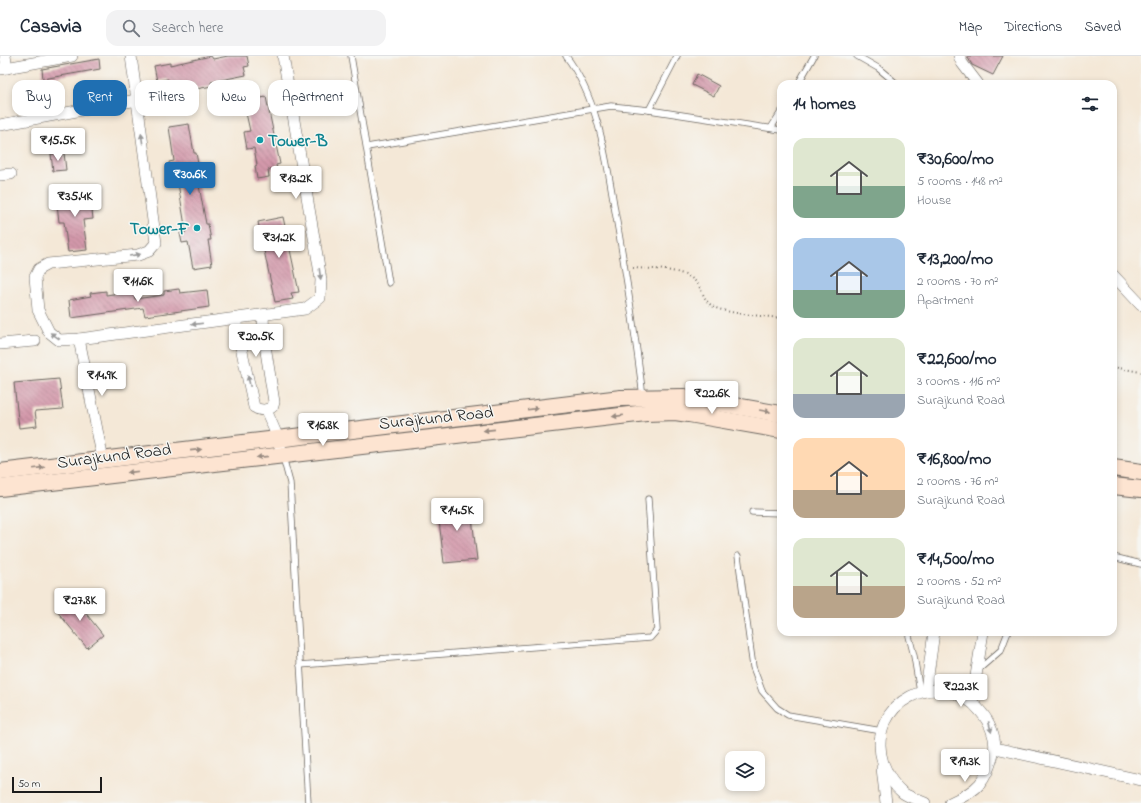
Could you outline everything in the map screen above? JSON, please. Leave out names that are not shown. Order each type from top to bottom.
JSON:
[{"type":"main road","name":"Surajkund Road","points":[[0,472],[78,471],[282,454],[691,398],[777,413]]},
{"type":"main road","name":"Surajkund Road","points":[[0,488],[78,471],[103,460],[212,448],[278,438],[645,405],[675,412],[777,429]]},
{"type":"main road","points":[[1117,469],[1141,472]]},
{"type":"main road","points":[[1117,486],[1141,489]]},
{"type":"street","points":[[5,56],[4,69],[72,56]]},
{"type":"street","points":[[131,56],[135,85]]},
{"type":"street","points":[[139,116],[156,243],[149,251],[138,255],[48,264],[39,269],[35,277],[38,310],[49,332],[59,340],[79,339],[305,309],[320,298],[321,280],[283,56]]},
{"type":"street","points":[[959,56],[962,63],[975,80]]},
{"type":"street","points":[[0,125],[135,100]]},
{"type":"street","points":[[0,176],[11,174]]},
{"type":"street","points":[[1117,279],[1141,305]]},
{"type":"street","points":[[235,319],[254,406],[261,410],[266,410],[273,406],[274,402],[264,339],[263,315]]},
{"type":"street","points":[[79,339],[103,460]]},
{"type":"street","points":[[0,344],[35,341]]},
{"type":"street","points":[[266,410],[278,438],[282,454]]},
{"type":"street","points":[[923,691],[933,636]]},
{"type":"street","points":[[972,701],[982,636]]},
{"type":"street","points":[[886,803],[880,752],[882,731],[891,712],[907,697],[923,691],[950,690],[972,701],[989,722],[995,748],[988,773],[968,798],[950,803]]},
{"type":"street","points":[[995,748],[1141,780]]},
{"type":"street","points":[[880,752],[887,775],[903,793],[925,803]]},
{"type":"lane","points":[[351,56],[389,283]]},
{"type":"lane","points":[[566,56],[584,88],[604,145],[626,268],[645,405]]},
{"type":"lane","points":[[649,110],[677,56]]},
{"type":"lane","points":[[800,80],[814,56]]},
{"type":"lane","points":[[856,56],[878,68],[892,80]]},
{"type":"lane","points":[[366,147],[592,109],[621,106],[777,129]]},
{"type":"lane","points":[[771,128],[777,118]]},
{"type":"lane","points":[[282,454],[290,483],[308,803]]},
{"type":"lane","points":[[300,665],[650,638],[657,630],[648,499]]},
{"type":"lane","points":[[752,512],[777,513]]},
{"type":"lane","points":[[738,556],[753,667],[762,691],[777,708],[788,715],[882,731]]},
{"type":"lane","points":[[1117,558],[1141,564]]},
{"type":"lane","points":[[909,636],[923,691]]},
{"type":"lane","points":[[978,670],[1001,650],[1006,636]]},
{"type":"path","points":[[626,268],[667,270],[684,275],[696,282],[704,298],[713,307],[777,317]]},
{"type":"path","points":[[1117,368],[1141,372]]},
{"type":"building","points":[[211,56],[213,59],[228,56],[247,56],[249,66],[244,67],[246,75],[221,80],[207,80],[207,87],[199,88],[199,80],[157,80],[154,66],[170,63],[170,65]]},
{"type":"building","points":[[967,56],[1003,56],[993,75],[972,65]]},
{"type":"building","points":[[99,59],[100,69],[43,79],[42,69]]},
{"type":"building","points":[[697,74],[719,86],[714,96],[692,85]]},
{"type":"building","name":"Tower-B","points":[[266,97],[268,116],[270,116],[280,164],[276,165],[277,169],[268,170],[269,177],[257,179],[255,166],[257,165],[254,148],[247,149],[244,132],[250,131],[247,116],[260,116],[260,98]]},
{"type":"building","points":[[189,124],[194,153],[196,153],[199,169],[196,169],[206,224],[208,224],[211,240],[208,240],[212,265],[193,268],[188,242],[182,243],[180,233],[186,232],[176,171],[170,172],[169,162],[174,161],[169,127]]},
{"type":"building","points":[[64,153],[66,170],[53,171],[51,154]]},
{"type":"building","points":[[90,192],[93,219],[83,220],[87,250],[68,252],[64,222],[59,222],[56,195]]},
{"type":"building","points":[[283,217],[299,292],[291,293],[293,299],[275,302],[258,222]]},
{"type":"building","points":[[179,289],[180,293],[207,290],[209,307],[145,316],[143,308],[71,318],[69,300],[91,296],[90,293],[106,291],[106,295],[134,291],[135,299],[164,295],[164,291]]},
{"type":"building","points":[[59,379],[63,409],[35,411],[37,426],[19,428],[14,383]]},
{"type":"building","points":[[470,501],[477,560],[444,563],[437,504]]},
{"type":"building","points":[[73,597],[103,635],[87,648],[56,610]]},
{"type":"place","name":"Tower-B","points":[[260,140]]},
{"type":"place","name":"Tower-F","points":[[197,228]]}]
